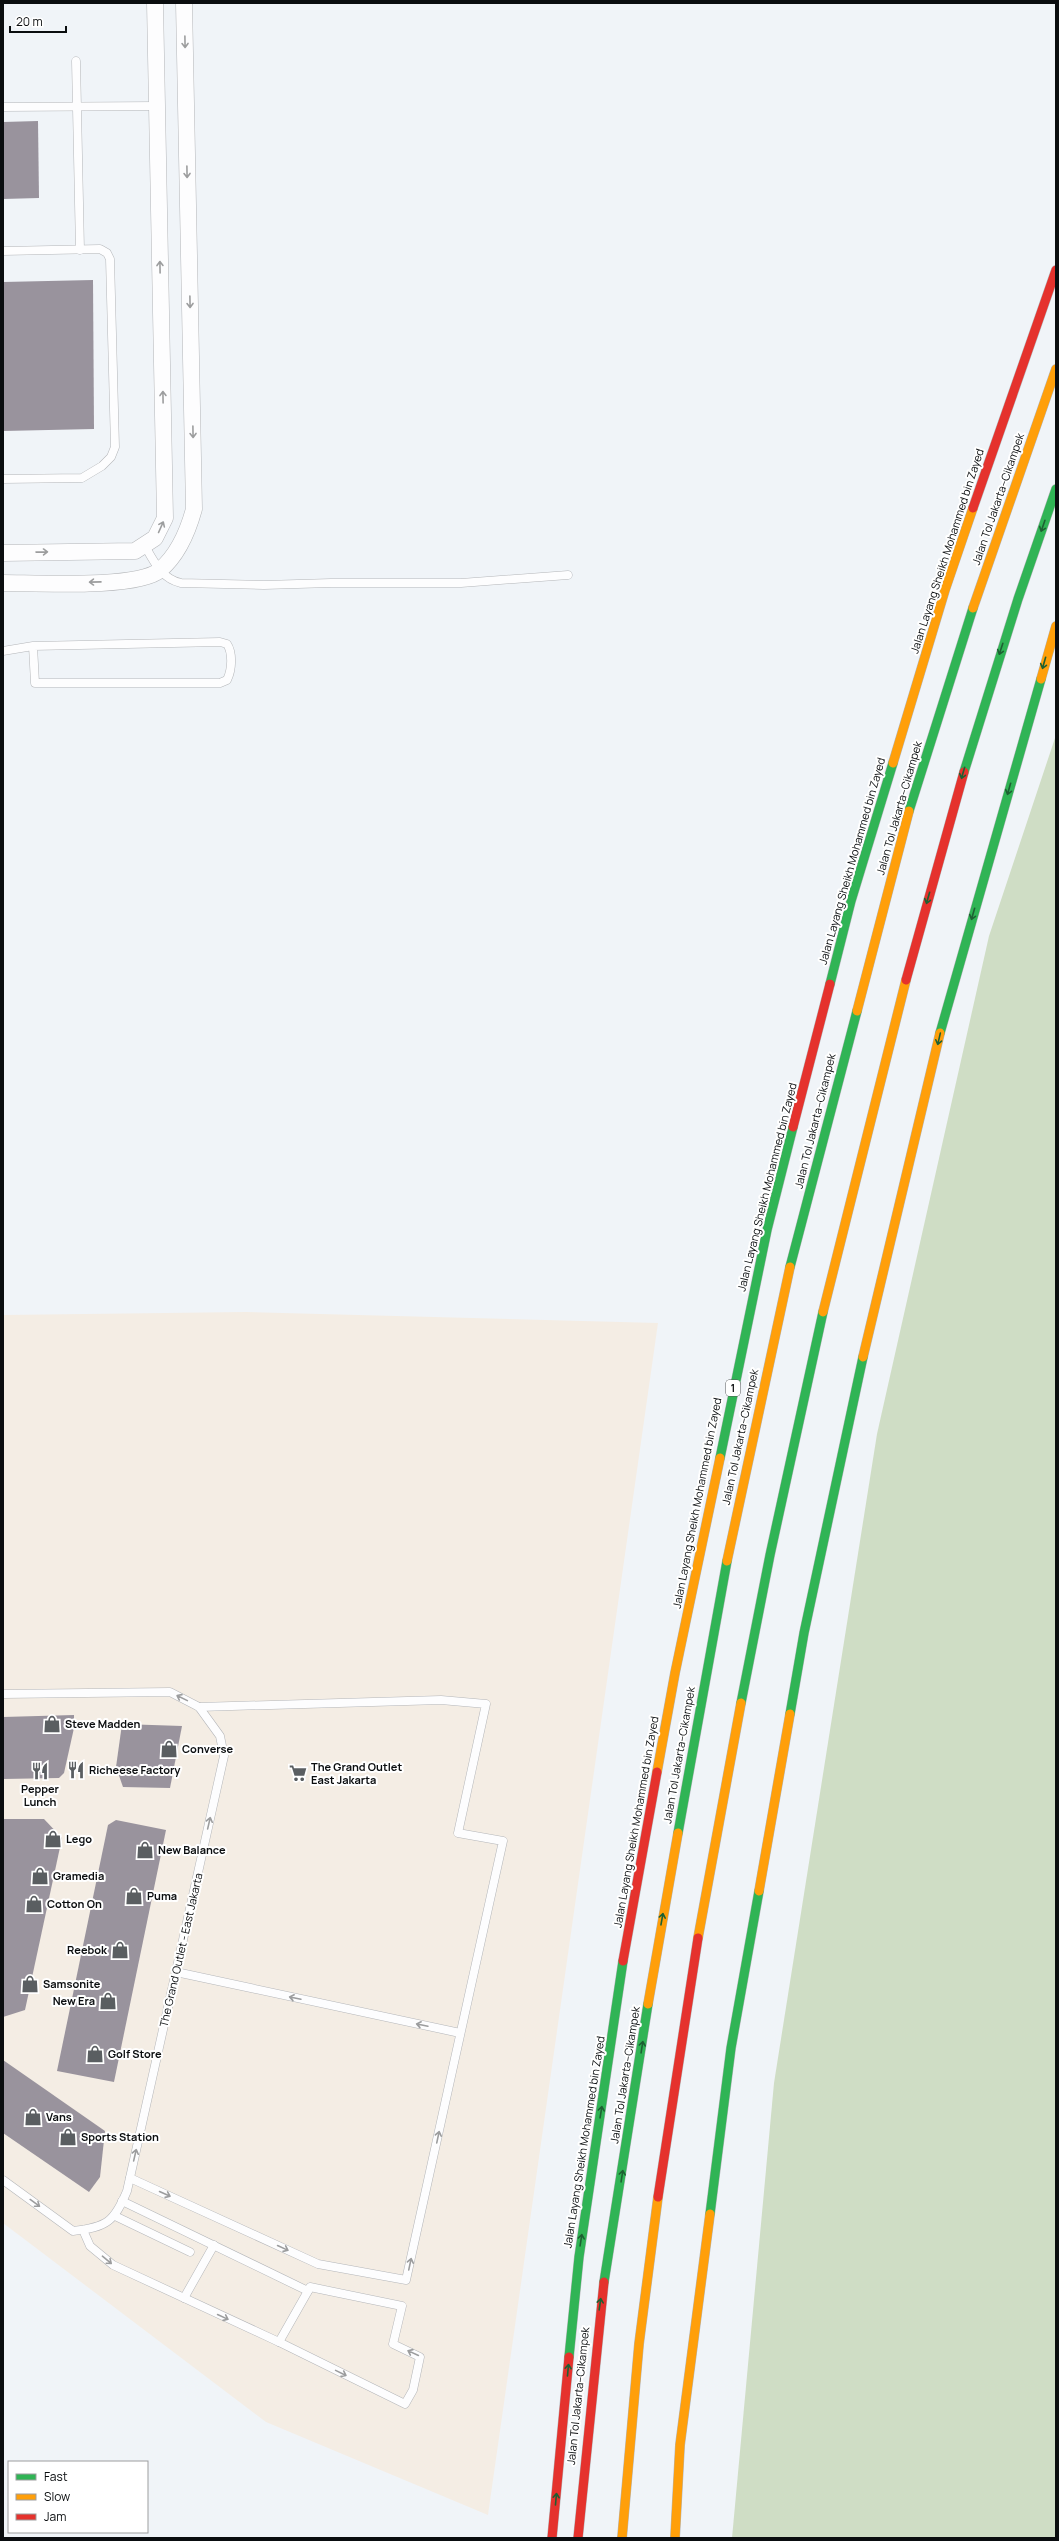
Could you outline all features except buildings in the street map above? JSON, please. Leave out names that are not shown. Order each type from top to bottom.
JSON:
[{"type":"highway","name":"Jalan Layang Sheikh Mohammed bin Zayed","points":[[552,2538],[579,2257],[622,1968],[676,1665],[767,1230],[851,901],[945,590],[1056,270]]},
{"type":"highway","name":"Jalan Tol Jakarta–Cikampek","points":[[578,2538],[600,2303],[616,2214],[656,1951],[737,1506],[789,1270],[911,804],[957,655],[1056,369]]},
{"type":"highway","points":[[622,2538],[627,2469],[650,2243],[696,1940],[754,1625],[793,1432],[876,1087],[963,774],[1016,602],[1056,489]]},
{"type":"highway","points":[[675,2538],[680,2445],[731,2048],[804,1633],[864,1353],[943,1019],[1056,626]]},
{"type":"street","points":[[3,553],[135,551],[145,546],[155,538],[165,518],[155,3]]},
{"type":"street","points":[[3,583],[134,581],[160,570],[184,538],[194,509],[184,3]]},
{"type":"lane","points":[[76,61],[80,250]]},
{"type":"lane","points":[[3,107],[157,106]]},
{"type":"lane","points":[[3,250],[100,249],[107,253],[110,259],[115,447],[111,457],[102,466],[82,478],[3,479]]},
{"type":"lane","points":[[145,546],[160,570],[174,582],[181,583],[264,585],[331,583],[461,583],[568,576]]},
{"type":"lane","points":[[3,651],[33,646],[220,642],[227,644],[231,650],[230,674],[227,680],[220,683],[35,683],[33,646]]},
{"type":"lane","name":"The Grand Outlet - East Jakarta","points":[[3,1694],[170,1692],[199,1707],[220,1736],[224,1756],[130,2178],[115,2216]]},
{"type":"lane","points":[[130,2178],[318,2264],[406,2280],[503,1841],[458,1833],[486,1704],[441,1700],[199,1707]]},
{"type":"lane","points":[[176,1972],[460,2033]]},
{"type":"lane","points":[[3,2180],[73,2231],[95,2229],[115,2216],[190,2252]]},
{"type":"lane","points":[[122,2201],[308,2291]]},
{"type":"lane","points":[[83,2230],[90,2246],[114,2265],[279,2342],[405,2404],[413,2390],[420,2356],[393,2344],[402,2306],[310,2287],[279,2342]]},
{"type":"lane","points":[[184,2298],[214,2245]]},
{"type":"shaded area","name":"The Grand Outlet East Jakarta","points":[[246,1312],[658,1323],[488,2515],[266,2422],[3,2223],[3,1315]]},
{"type":"green space","points":[[1056,735],[1056,2538],[732,2538],[774,2083],[877,1434],[989,936]]},
{"type":"traffic: fast","points":[[964,772],[1018,599],[1056,489]]},
{"type":"traffic: fast","points":[[909,811],[973,608]]},
{"type":"traffic: fast","points":[[940,1033],[1041,679]]},
{"type":"traffic: fast","points":[[830,984],[851,901],[893,763]]},
{"type":"traffic: fast","points":[[790,1267],[857,1011]]},
{"type":"traffic: fast","points":[[720,1458],[767,1230],[793,1127]]},
{"type":"traffic: fast","points":[[741,1703],[770,1555],[823,1312]]},
{"type":"traffic: fast","points":[[790,1714],[804,1633],[863,1357]]},
{"type":"traffic: fast","points":[[678,1833],[727,1561]]},
{"type":"traffic: fast","points":[[710,2214],[731,2048],[759,1891]]},
{"type":"traffic: fast","points":[[569,2357],[579,2257],[623,1961]]},
{"type":"traffic: fast","points":[[604,2282],[648,2004]]},
{"type":"traffic: slow","points":[[973,608],[1056,369]]},
{"type":"traffic: slow","points":[[893,763],[945,590],[973,508]]},
{"type":"traffic: slow","points":[[1041,679],[1056,626]]},
{"type":"traffic: slow","points":[[857,1011],[909,811]]},
{"type":"traffic: slow","points":[[823,1312],[906,980]]},
{"type":"traffic: slow","points":[[863,1357],[940,1033]]},
{"type":"traffic: slow","points":[[727,1561],[790,1267]]},
{"type":"traffic: slow","points":[[657,1772],[675,1673],[720,1458]]},
{"type":"traffic: slow","points":[[698,1938],[741,1703]]},
{"type":"traffic: slow","points":[[759,1891],[790,1714]]},
{"type":"traffic: slow","points":[[648,2004],[678,1833]]},
{"type":"traffic: slow","points":[[622,2538],[639,2344],[658,2197]]},
{"type":"traffic: slow","points":[[675,2538],[680,2445],[710,2214]]},
{"type":"traffic: jam","points":[[973,508],[1056,270]]},
{"type":"traffic: jam","points":[[906,980],[964,772]]},
{"type":"traffic: jam","points":[[793,1127],[830,984]]},
{"type":"traffic: jam","points":[[623,1961],[657,1772]]},
{"type":"traffic: jam","points":[[658,2197],[698,1938]]},
{"type":"traffic: jam","points":[[578,2538],[604,2282]]},
{"type":"traffic: jam","points":[[552,2538],[569,2357]]},
{"type":"place","name":"Steve Madden","points":[[52,1724]]},
{"type":"place","name":"Converse","points":[[169,1749]]},
{"type":"place","name":"Richeese Factory","points":[[76,1770]]},
{"type":"place","name":"Pepper Lunch","points":[[40,1771]]},
{"type":"place","name":"The Grand Outlet East Jakarta","points":[[298,1773]]},
{"type":"place","name":"Lego","points":[[53,1839]]},
{"type":"place","name":"New Balance","points":[[145,1850]]},
{"type":"place","name":"Gramedia","points":[[40,1876]]},
{"type":"place","name":"Puma","points":[[134,1896]]},
{"type":"place","name":"Cotton On","points":[[34,1904]]},
{"type":"place","name":"Reebok","points":[[120,1950]]},
{"type":"place","name":"Samsonite","points":[[30,1984]]},
{"type":"place","name":"New Era","points":[[108,2001]]},
{"type":"place","name":"Golf Store","points":[[95,2054]]},
{"type":"place","name":"Vans","points":[[33,2117]]},
{"type":"place","name":"Sports Station","points":[[68,2137]]}]
